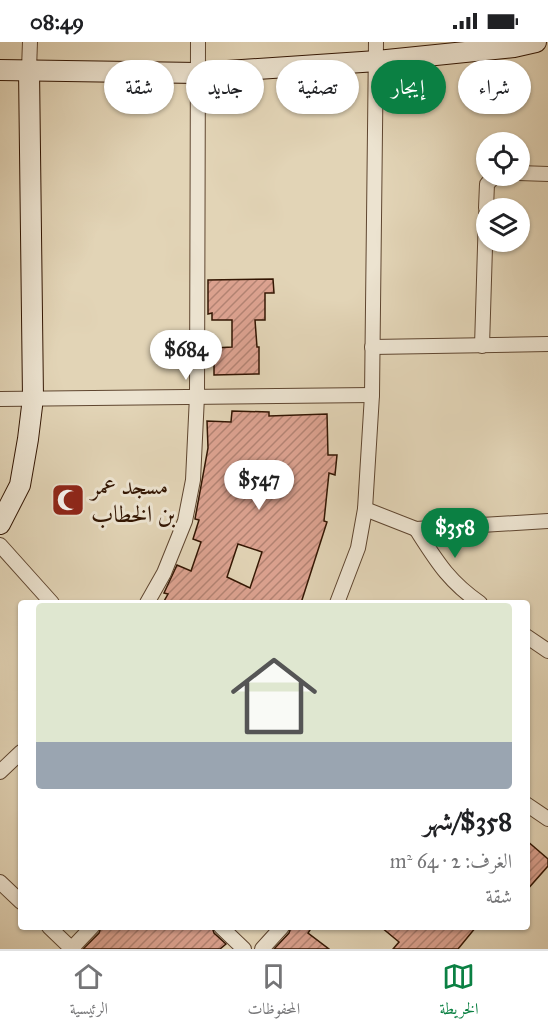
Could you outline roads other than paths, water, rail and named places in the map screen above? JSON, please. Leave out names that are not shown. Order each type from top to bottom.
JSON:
[{"type":"main road","points":[[264,65],[377,52],[536,42]]},
{"type":"main road","points":[[0,524],[20,485],[33,398],[29,69]]},
{"type":"main road","points":[[0,70],[186,73]]},
{"type":"street","points":[[29,69],[30,42]]},
{"type":"street","points":[[198,42],[198,60]]},
{"type":"street","points":[[338,600],[358,548],[365,509],[372,395],[377,52]]},
{"type":"street","points":[[149,600],[164,573],[185,521],[193,480],[197,396],[198,114]]},
{"type":"street","points":[[530,174],[548,174]]},
{"type":"street","points":[[482,346],[485,252]]},
{"type":"street","points":[[372,347],[548,344]]},
{"type":"street","points":[[0,399],[372,395]]},
{"type":"street","points":[[365,509],[416,529],[548,521]]},
{"type":"street","points":[[416,529],[458,588],[476,600]]},
{"type":"street","points":[[0,545],[49,600]]},
{"type":"street","points":[[530,639],[548,651]]},
{"type":"street","points":[[0,772],[18,755]]},
{"type":"street","points":[[530,807],[548,819]]},
{"type":"street","points":[[0,882],[18,899]]},
{"type":"street","points":[[52,930],[71,949],[89,930]]},
{"type":"street","points":[[223,930],[244,949]]},
{"type":"street","points":[[262,949],[279,930]]},
{"type":"place","name":"مسجد عمر بن الخطاب","points":[[68,500]]}]
